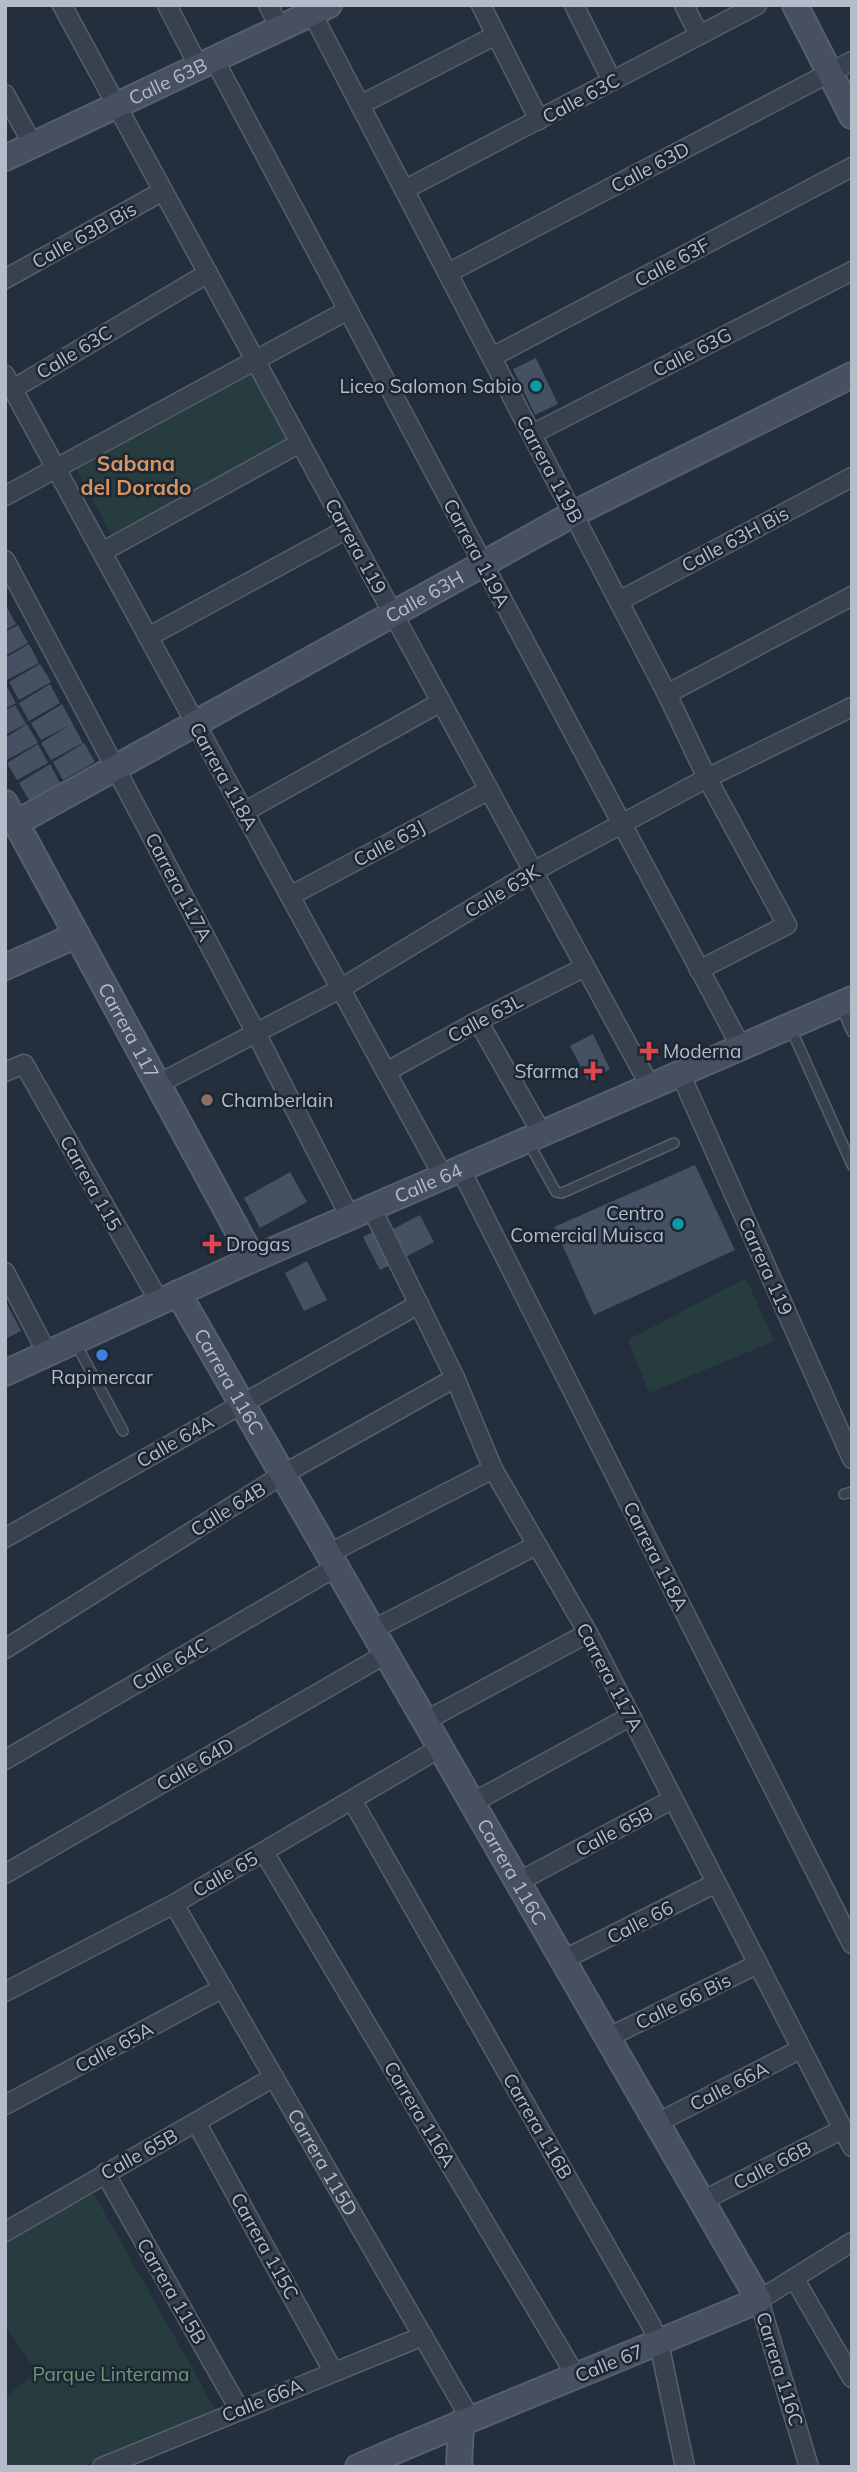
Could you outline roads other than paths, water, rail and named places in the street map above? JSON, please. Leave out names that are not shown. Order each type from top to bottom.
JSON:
[{"type":"street","name":"Carrera 119","points":[[62,5],[650,1086]]},
{"type":"street","name":"Carrera 119A","points":[[167,5],[206,63],[348,310],[620,825],[741,1047]]},
{"type":"street","points":[[268,5],[280,29]]},
{"type":"street","points":[[481,5],[539,120]]},
{"type":"street","points":[[574,5],[612,81]]},
{"type":"street","points":[[684,5],[699,36]]},
{"type":"street","name":"Calle 63C","points":[[404,190],[758,5]]},
{"type":"street","points":[[794,5],[852,116]]},
{"type":"street","name":"Calle 63B","points":[[5,158],[321,9]]},
{"type":"street","name":"Carrera 119B","points":[[321,9],[360,105],[667,694],[707,779],[787,925],[699,970]]},
{"type":"street","points":[[360,105],[496,35]]},
{"type":"street","name":"Calle 63D","points":[[447,273],[852,61]]},
{"type":"street","points":[[5,94],[33,145]]},
{"type":"street","name":"Calle 63F","points":[[492,358],[852,167]]},
{"type":"street","name":"Calle 63B Bis","points":[[5,279],[163,191]]},
{"type":"street","name":"Calle 63G","points":[[532,434],[852,271]]},
{"type":"street","name":"Calle 63C","points":[[9,382],[208,273]]},
{"type":"street","points":[[5,496],[348,310]]},
{"type":"street","name":"Calle 63H","points":[[9,818],[116,768],[573,514],[852,375]]},
{"type":"street","name":"Carrera 118A","points":[[9,382],[386,1072],[451,1172],[852,1944]]},
{"type":"street","points":[[102,552],[300,443]]},
{"type":"street","name":"Calle 63H Bis","points":[[619,601],[852,477]]},
{"type":"street","points":[[148,637],[347,529]]},
{"type":"street","name":"Carrera 117A","points":[[5,559],[256,1033],[360,1212],[419,1304],[455,1378],[493,1469],[588,1633],[852,2147]]},
{"type":"street","points":[[667,694],[852,596]]},
{"type":"street","points":[[244,812],[441,702]]},
{"type":"street","name":"Calle 63K","points":[[158,1084],[340,989],[534,871],[707,779],[852,707]]},
{"type":"street","name":"Calle 63J","points":[[290,896],[489,790]]},
{"type":"street","name":"Carrera 117","points":[[9,818],[77,935],[253,1259]]},
{"type":"street","points":[[5,967],[77,935]]},
{"type":"street","name":"Calle 63L","points":[[386,1072],[478,1021],[585,967]]},
{"type":"street","name":"Calle 64","points":[[5,1373],[168,1297],[534,1135],[846,1002]]},
{"type":"street","points":[[478,1021],[534,1135]]},
{"type":"street","name":"Carrera 115","points":[[5,1072],[24,1064],[168,1297]]},
{"type":"street","name":"Carrera 119","points":[[680,1073],[852,1459]]},
{"type":"street","points":[[5,1272],[47,1353]]},
{"type":"street","name":"Carrera 116C","points":[[168,1297],[241,1403],[759,2300],[809,2467]]},
{"type":"street","name":"Calle 64A","points":[[5,1538],[419,1304]]},
{"type":"street","name":"Calle 64B","points":[[5,1649],[282,1475],[455,1378]]},
{"type":"street","name":"Calle 64C","points":[[5,1760],[332,1561],[493,1469]]},
{"type":"street","points":[[372,1630],[537,1545]]},
{"type":"street","points":[[425,1721],[588,1633]]},
{"type":"street","name":"Calle 64D","points":[[5,1874],[386,1654]]},
{"type":"street","points":[[472,1803],[631,1716]]},
{"type":"street","name":"Calle 65","points":[[5,1993],[174,1904],[440,1748]]},
{"type":"street","name":"Calle 65B","points":[[518,1882],[673,1799]]},
{"type":"street","name":"Carrera 116B","points":[[352,1800],[645,2313],[659,2343],[685,2467]]},
{"type":"street","name":"Carrera 116A","points":[[264,1852],[576,2376]]},
{"type":"street","name":"Calle 66","points":[[563,1960],[716,1883]]},
{"type":"street","name":"Carrera 115D","points":[[174,1904],[423,2336],[466,2420]]},
{"type":"street","name":"Calle 66 Bis","points":[[607,2038],[758,1964]]},
{"type":"street","name":"Calle 65A","points":[[5,2105],[223,1988]]},
{"type":"street","name":"Calle 66A","points":[[657,2123],[801,2049]]},
{"type":"street","name":"Calle 65B","points":[[5,2232],[274,2077]]},
{"type":"street","name":"Carrera 115C","points":[[196,2122],[333,2371]]},
{"type":"street","name":"Calle 66B","points":[[702,2201],[843,2129]]},
{"type":"street","name":"Carrera 115B","points":[[105,2173],[239,2409]]},
{"type":"street","name":"Calle 67","points":[[358,2467],[759,2300],[852,2242]]},
{"type":"street","points":[[794,2277],[852,2378]]},
{"type":"street","name":"Calle 66A","points":[[102,2467],[423,2336]]},
{"type":"street","points":[[459,2467],[466,2420]]},
{"type":"lane","points":[[846,1002],[852,1032]]},
{"type":"lane","points":[[790,1026],[852,1165]]},
{"type":"lane","points":[[534,1135],[548,1181],[556,1192],[562,1193],[674,1143]]},
{"type":"lane","points":[[74,1341],[123,1431]]},
{"type":"place","name":"Liceo Salomon Sabio","points":[[536,386]]},
{"type":"place","name":"Moderna","points":[[649,1051]]},
{"type":"place","name":"Sfarma","points":[[593,1071]]},
{"type":"place","name":"Chamberlain","points":[[207,1100]]},
{"type":"place","name":"Centro Comercial Muisca","points":[[678,1224]]},
{"type":"place","name":"Drogas","points":[[212,1244]]},
{"type":"place","name":"Rapimercar","points":[[102,1355]]},
{"type":"district","name":"Sabana del Dorado","points":[[136,476]]},
{"type":"park label","name":"Parque Linterama","points":[[111,2374]]}]
